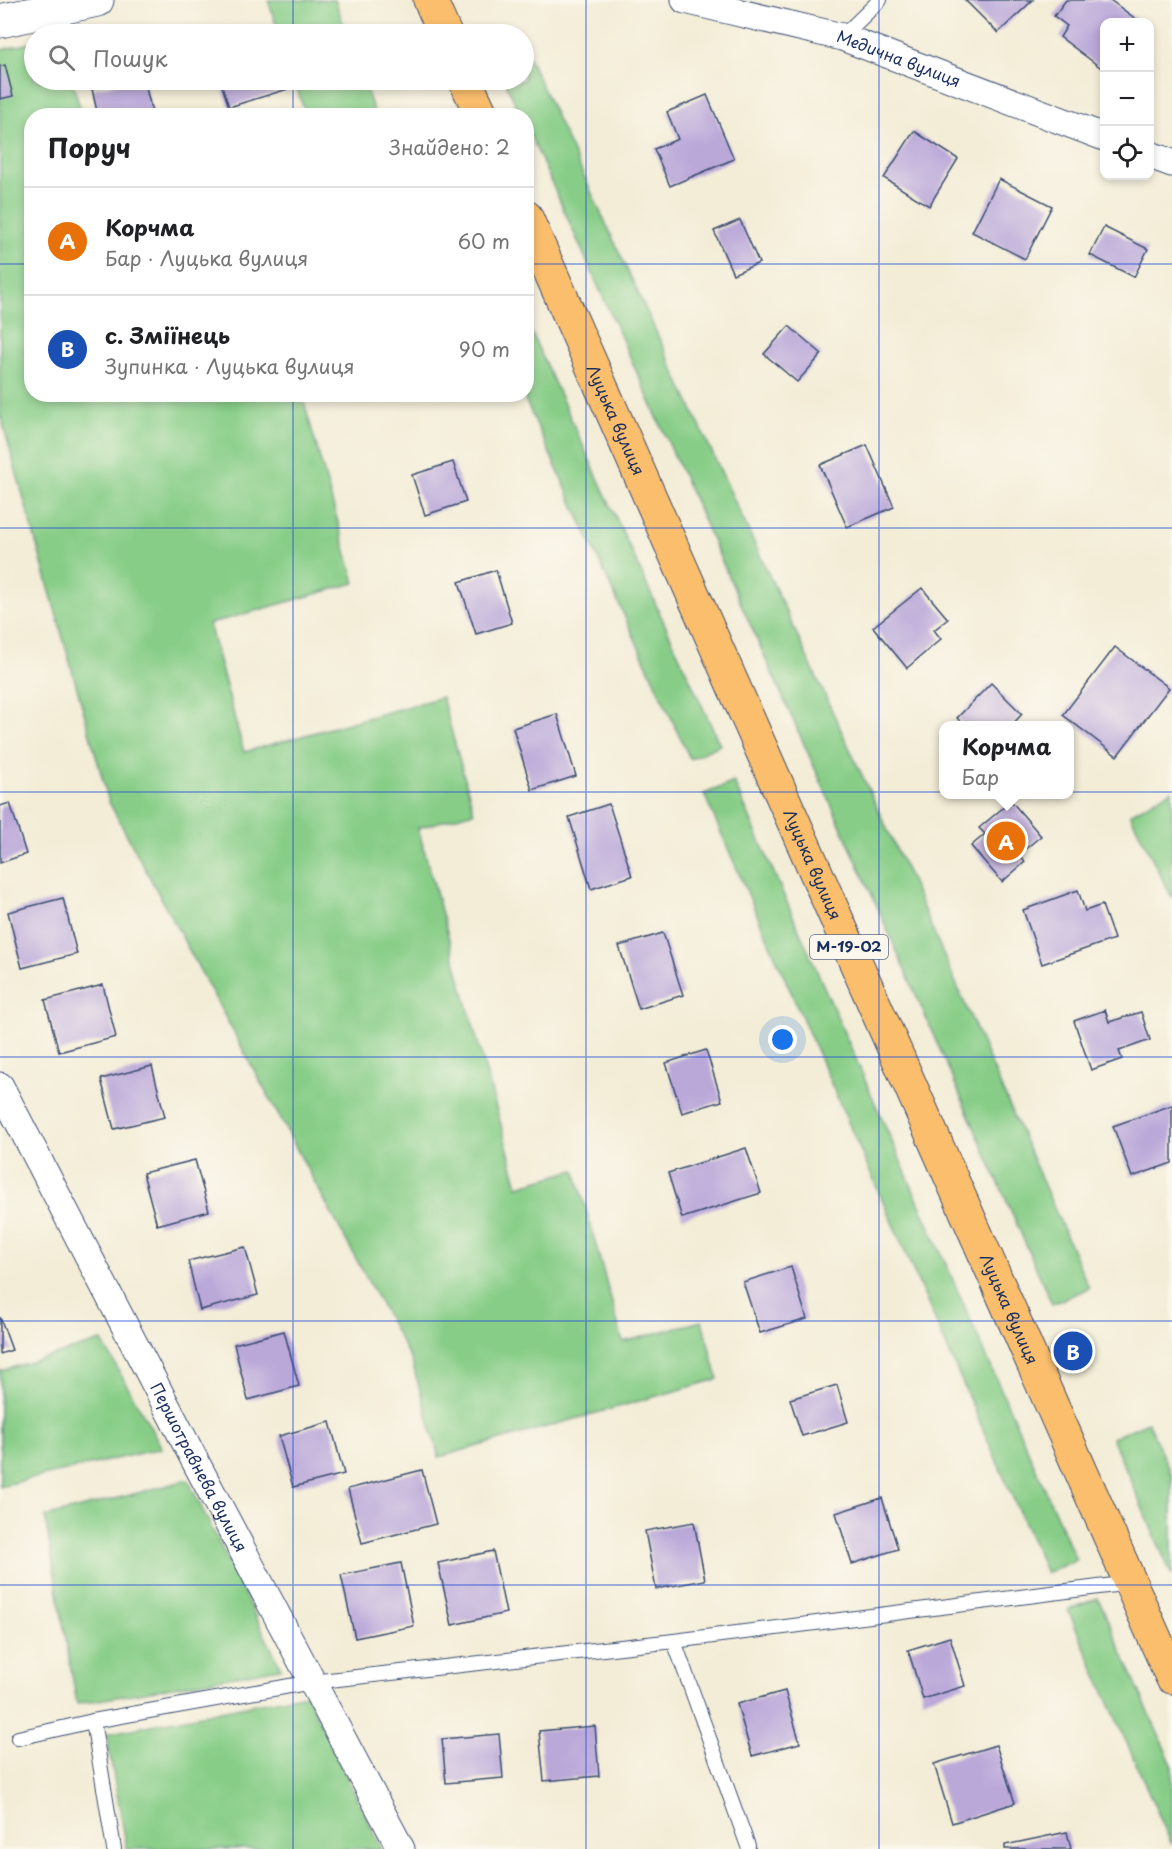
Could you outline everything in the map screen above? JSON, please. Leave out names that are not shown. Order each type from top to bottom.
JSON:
[{"type":"main road","points":[[430,0],[441,24]]},
{"type":"main road","points":[[470,90],[478,108]]},
{"type":"main road","name":"Луцька вулиця","points":[[534,235],[1172,1677]]},
{"type":"street","points":[[0,21],[97,0]]},
{"type":"street","name":"Медична вулиця","points":[[685,0],[842,37],[1100,135]]},
{"type":"street","points":[[1154,157],[1172,163]]},
{"type":"street","name":"Першотравнева вулиця","points":[[0,1086],[400,1849]]},
{"type":"lane","points":[[842,37],[880,0]]},
{"type":"lane","points":[[18,1738],[93,1721],[312,1682],[674,1641],[1130,1583]]},
{"type":"lane","points":[[674,1641],[748,1846]]},
{"type":"lane","points":[[93,1721],[114,1849]]},
{"type":"green space","points":[[268,0],[335,0],[343,24],[276,24]]},
{"type":"green space","points":[[24,44],[24,90],[75,90],[80,108],[24,108],[24,402],[304,402],[355,583],[209,624],[244,752],[442,697],[474,812],[418,828],[518,1186],[575,1170],[623,1342],[702,1321],[718,1379],[439,1457],[412,1362],[109,802],[0,417],[0,50]]},
{"type":"green space","points":[[534,69],[913,885],[1089,1288],[1052,1304],[875,902],[534,144],[534,108],[518,108],[509,90],[534,90]]},
{"type":"green space","points":[[297,90],[366,90],[373,108],[304,108]]},
{"type":"green space","points":[[534,338],[720,745],[690,759],[526,402],[534,402]]},
{"type":"green space","points":[[734,782],[1076,1560],[1046,1573],[704,794]]},
{"type":"green space","points":[[1172,790],[1172,898],[1130,814]]},
{"type":"green space","points":[[102,1341],[162,1448],[0,1486],[0,1371]]},
{"type":"green space","points":[[1148,1422],[1172,1477],[1172,1576],[1112,1438]]},
{"type":"green space","points":[[188,1480],[281,1668],[77,1704],[45,1517]]},
{"type":"green space","points":[[1098,1598],[1172,1765],[1172,1845],[1068,1610]]},
{"type":"green space","points":[[306,1694],[382,1849],[127,1849],[106,1734]]},
{"type":"building","points":[[965,0],[1033,0],[998,33]]},
{"type":"building","points":[[1066,0],[1110,0],[1135,18],[1100,18],[1100,67],[1060,37],[1067,26],[1054,16]]},
{"type":"building","points":[[5,65],[13,96],[0,99],[0,66]]},
{"type":"building","points":[[92,90],[146,90],[151,108],[96,108]]},
{"type":"building","points":[[223,90],[285,90],[229,107]]},
{"type":"building","points":[[707,95],[734,159],[670,186],[654,149],[678,139],[667,112]]},
{"type":"building","points":[[914,131],[958,159],[929,206],[884,178]]},
{"type":"building","points":[[999,179],[1052,206],[1025,259],[972,232]]},
{"type":"building","points":[[740,220],[759,263],[733,274],[714,231]]},
{"type":"building","points":[[1104,227],[1148,249],[1134,277],[1090,255]]},
{"type":"building","points":[[789,326],[822,354],[797,382],[764,354]]},
{"type":"building","points":[[867,445],[894,507],[847,527],[820,465]]},
{"type":"building","points":[[453,462],[466,502],[425,515],[412,475]]},
{"type":"building","points":[[496,570],[512,623],[476,634],[459,582]]},
{"type":"building","points":[[922,588],[948,619],[934,630],[941,639],[907,668],[873,627]]},
{"type":"building","points":[[1115,647],[1169,688],[1117,756],[1074,723],[1074,721],[1063,715]]},
{"type":"building","points":[[991,683],[1022,714],[1016,721],[960,721],[957,718]]},
{"type":"building","points":[[557,714],[576,776],[532,790],[513,728]]},
{"type":"building","points":[[1011,801],[1041,836],[1018,855],[1025,862],[1002,882],[971,846],[985,834],[979,828]]},
{"type":"building","points":[[10,803],[26,854],[0,863],[0,806]]},
{"type":"building","points":[[609,804],[632,876],[591,889],[569,817]]},
{"type":"building","points":[[1078,890],[1085,911],[1102,905],[1114,939],[1042,964],[1023,910]]},
{"type":"building","points":[[63,898],[77,954],[22,968],[8,912]]},
{"type":"building","points":[[663,933],[683,995],[639,1009],[619,946]]},
{"type":"building","points":[[103,985],[116,1037],[59,1052],[45,1000]]},
{"type":"building","points":[[1105,1010],[1109,1022],[1141,1012],[1150,1040],[1119,1051],[1122,1059],[1091,1070],[1074,1021]]},
{"type":"building","points":[[706,1050],[722,1101],[682,1113],[666,1063]]},
{"type":"building","points":[[152,1066],[165,1117],[114,1129],[101,1079]]},
{"type":"building","points":[[1172,1105],[1172,1163],[1132,1177],[1113,1126]]},
{"type":"building","points":[[746,1148],[761,1193],[682,1218],[668,1173]]},
{"type":"building","points":[[195,1160],[209,1211],[157,1225],[143,1173]]},
{"type":"building","points":[[245,1247],[258,1295],[200,1310],[188,1261]]},
{"type":"building","points":[[791,1267],[807,1319],[760,1333],[743,1282]]},
{"type":"building","points":[[0,1317],[12,1350],[0,1354]]},
{"type":"building","points":[[284,1331],[299,1386],[248,1400],[234,1344]]},
{"type":"building","points":[[837,1385],[848,1422],[802,1436],[790,1399]]},
{"type":"building","points":[[330,1422],[344,1474],[293,1487],[279,1436]]},
{"type":"building","points":[[422,1470],[436,1524],[362,1543],[348,1489]]},
{"type":"building","points":[[882,1498],[898,1549],[852,1564],[836,1513]]},
{"type":"building","points":[[694,1522],[705,1580],[656,1589],[645,1531]]},
{"type":"building","points":[[493,1551],[506,1613],[452,1625],[438,1563]]},
{"type":"building","points":[[401,1563],[414,1626],[355,1638],[341,1575]]},
{"type":"building","points":[[950,1637],[965,1686],[923,1699],[908,1650]]},
{"type":"building","points":[[785,1691],[800,1743],[752,1756],[737,1704]]},
{"type":"building","points":[[595,1726],[599,1776],[544,1781],[539,1731]]},
{"type":"building","points":[[499,1734],[503,1778],[446,1783],[442,1739]]},
{"type":"building","points":[[996,1745],[1015,1803],[952,1823],[934,1764]]},
{"type":"building","points":[[1067,1832],[1071,1849],[1005,1849],[1005,1845]]},
{"type":"place","name":"Корчма","points":[[1006,841]]},
{"type":"place","name":"с. Зміїнець","points":[[1073,1351]]}]
